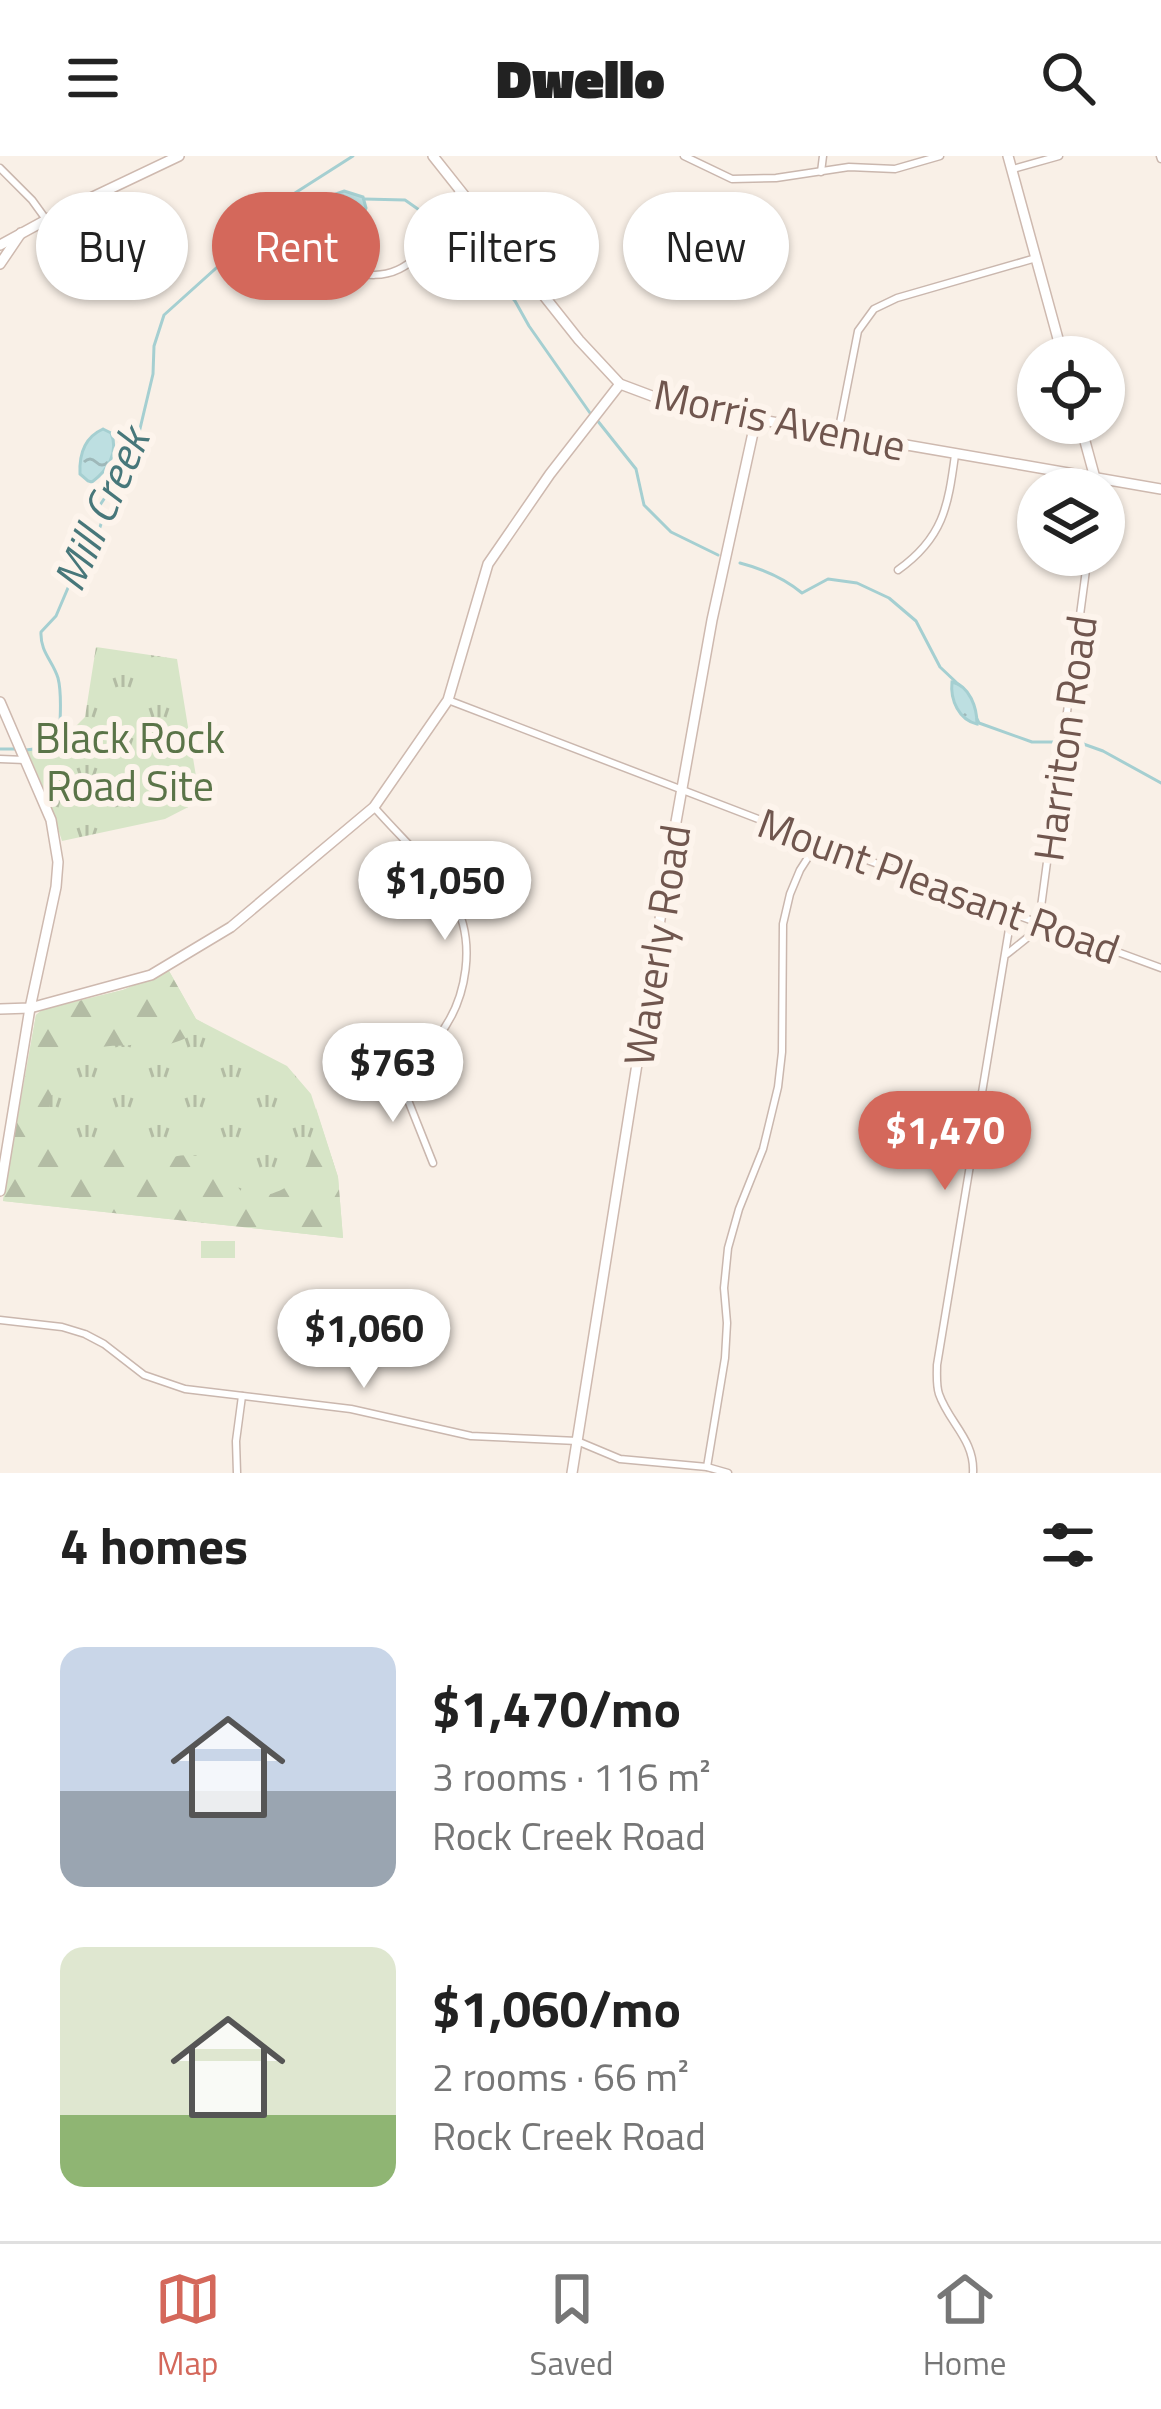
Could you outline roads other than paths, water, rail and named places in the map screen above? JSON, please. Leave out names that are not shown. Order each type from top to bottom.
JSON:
[{"type":"street","points":[[104,192],[179,156]]},
{"type":"street","name":"Morris Avenue","points":[[433,156],[589,352],[620,383],[652,396],[756,419],[1020,468]]},
{"type":"street","points":[[683,156],[731,178],[776,178],[850,167],[895,169],[940,156]]},
{"type":"street","points":[[821,172],[824,156]]},
{"type":"street","points":[[1008,156],[1057,336]]},
{"type":"street","points":[[1013,169],[1059,156]]},
{"type":"street","points":[[0,168],[36,206]]},
{"type":"street","points":[[380,275],[419,254],[455,210],[459,189]]},
{"type":"street","points":[[1,254],[36,225]]},
{"type":"street","points":[[838,433],[858,331],[874,309],[1036,258]]},
{"type":"street","points":[[0,1010],[30,1008],[152,975],[230,927],[374,807],[448,700],[488,564],[620,383]]},
{"type":"street","name":"Waverly Road","points":[[572,1473],[682,788],[712,620],[756,419]]},
{"type":"street","points":[[898,570],[925,549],[941,521],[955,455]]},
{"type":"street","name":"Morris Avenue","points":[[1125,486],[1161,489]]},
{"type":"street","name":"Harriton Road","points":[[1039,922],[1085,576]]},
{"type":"street","name":"Mount Pleasant Road","points":[[448,700],[1161,968]]},
{"type":"street","points":[[0,702],[51,820],[58,862],[0,1191]]},
{"type":"street","points":[[0,759],[22,753]]},
{"type":"street","points":[[374,807],[450,896],[467,947],[458,1002],[437,1038],[396,1070],[376,1079]]},
{"type":"street","points":[[707,1467],[724,1358],[728,1248],[763,1148],[778,1087],[783,924],[800,870],[818,842]]},
{"type":"street","points":[[973,1473],[969,1445],[939,1394],[938,1365],[1012,911]]},
{"type":"street","points":[[1004,956],[1032,934],[1039,922]]},
{"type":"street","points":[[396,1070],[433,1163]]},
{"type":"street","points":[[0,1320],[85,1334],[144,1375],[184,1389],[351,1409],[471,1436],[577,1441],[620,1460],[728,1473]]},
{"type":"street","points":[[237,1473],[242,1396]]},
{"type":"water","points":[[103,429],[111,433],[113,454],[92,482],[80,474],[81,460],[88,441]]},
{"type":"water","points":[[952,682],[971,698],[977,724],[957,708]]},
{"type":"waterway","name":"Mill Creek","points":[[26,750],[49,747],[60,739],[59,685],[41,632],[56,616],[99,530],[100,505],[134,454],[164,315],[284,200],[353,156]]},
{"type":"waterway","points":[[380,199],[405,200],[496,278],[590,413]]},
{"type":"waterway","points":[[597,420],[636,469],[644,505],[671,532],[718,555]]},
{"type":"waterway","points":[[740,563],[772,574],[802,593],[828,579],[857,583],[889,598],[916,621],[940,667],[958,684]]},
{"type":"waterway","points":[[977,719],[1032,742],[1054,742]]},
{"type":"waterway","points":[[1075,741],[1161,783]]},
{"type":"waterway","name":"Mill Creek","points":[[0,749],[16,749]]},
{"type":"park label","name":"Black Rock Road Site","points":[[130,761]]}]
